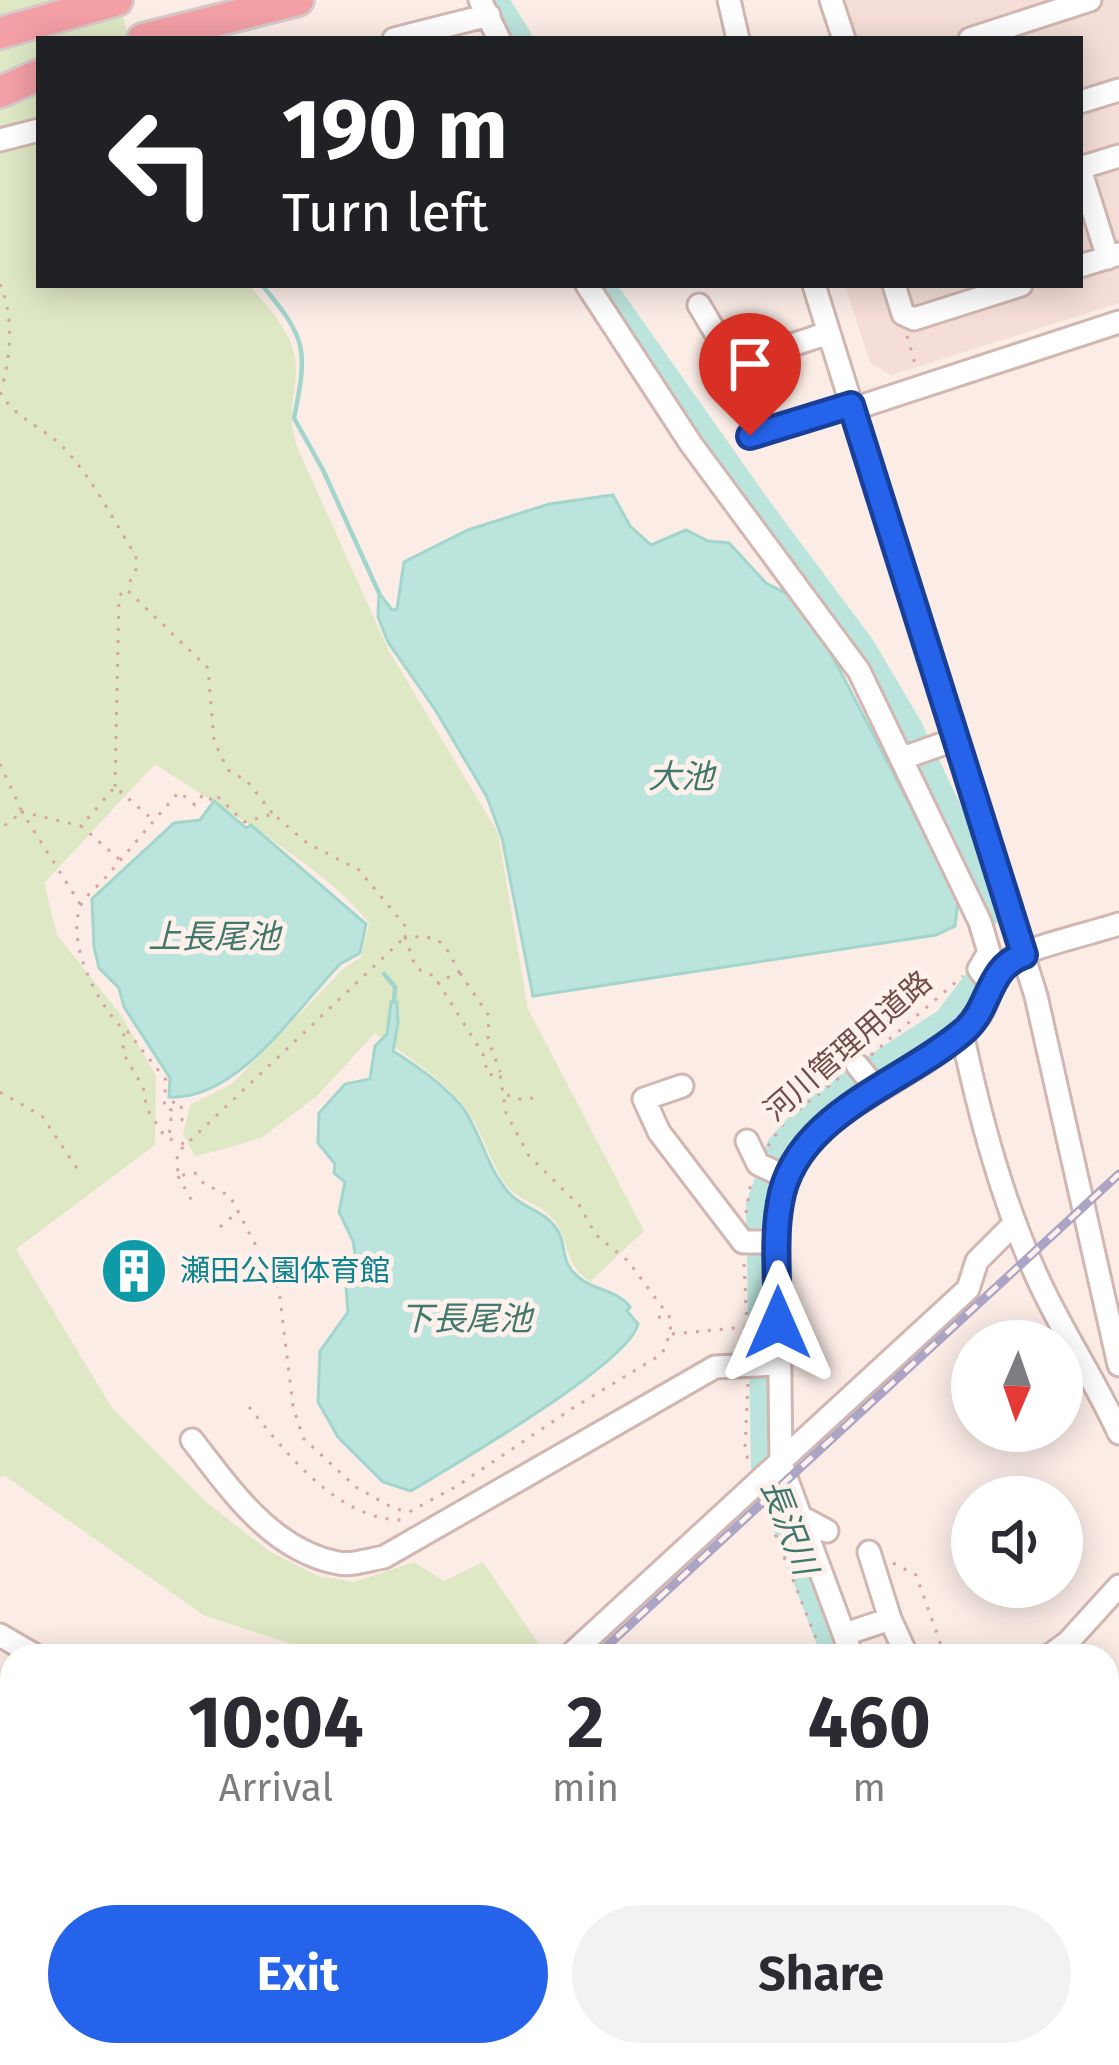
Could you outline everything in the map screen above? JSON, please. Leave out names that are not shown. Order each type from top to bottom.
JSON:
[{"type":"highway","points":[[0,33],[117,0]]},
{"type":"highway","points":[[155,36],[298,0]]},
{"type":"highway","points":[[0,80],[36,73]]},
{"type":"highway","points":[[0,92],[36,74]]},
{"type":"street","points":[[729,0],[737,36]]},
{"type":"street","points":[[832,0],[843,36]]},
{"type":"street","points":[[989,36],[1028,30],[1090,0]]},
{"type":"street","points":[[402,36],[484,7],[498,36]]},
{"type":"street","points":[[1083,102],[1119,90]]},
{"type":"street","points":[[0,140],[36,131]]},
{"type":"street","points":[[1083,167],[1119,156]]},
{"type":"street","points":[[1083,176],[1113,256],[1083,265]]},
{"type":"street","points":[[588,288],[691,444],[859,671],[980,922],[988,952],[983,1011],[962,1033],[819,1132],[787,1177],[780,1201],[777,1364],[781,1464],[849,1644]]},
{"type":"street","points":[[815,288],[1024,955],[1119,1365]]},
{"type":"street","points":[[895,288],[907,317],[914,319],[1012,288]]},
{"type":"street","points":[[699,305],[729,349],[740,355],[829,333]]},
{"type":"street","points":[[750,436],[1119,322]]},
{"type":"street","points":[[904,758],[956,740]]},
{"type":"street","points":[[985,977],[1006,962],[1119,924]]},
{"type":"street","points":[[962,1033],[990,1148],[1015,1222],[1072,1349],[1119,1433]]},
{"type":"street","points":[[858,1066],[877,1090]]},
{"type":"street","points":[[682,1086],[644,1099],[659,1132],[744,1242],[777,1241]]},
{"type":"street","points":[[747,1141],[759,1164],[787,1177]]},
{"type":"street","points":[[582,1644],[968,1289],[977,1261],[1015,1222]]},
{"type":"street","points":[[192,1440],[235,1495],[278,1539],[341,1564],[384,1557],[745,1350],[777,1364]]},
{"type":"street","points":[[801,1516],[827,1532]]},
{"type":"street","points":[[869,1552],[901,1644]]},
{"type":"street","points":[[1065,1644],[1119,1586]]},
{"type":"street","points":[[851,1644],[890,1619]]},
{"type":"path","points":[[0,284],[10,334],[8,368],[0,392],[10,409],[62,445],[136,556],[136,569],[119,596],[115,787],[81,826]]},
{"type":"path","points":[[907,317],[905,329],[921,386]]},
{"type":"path","points":[[126,589],[208,668],[214,741],[228,770],[247,781],[273,814],[308,842],[374,883],[406,927],[416,968],[434,976],[483,1054],[488,1075],[500,1073]]},
{"type":"path","points":[[0,764],[22,812],[81,906],[82,969],[108,1015],[166,1080],[164,1108],[172,1110],[171,1102],[181,1103],[182,1120],[170,1119],[169,1139]]},
{"type":"path","points":[[115,787],[154,821]]},
{"type":"path","points":[[81,906],[179,792],[195,805],[202,796],[209,801],[215,794],[244,822],[273,814]]},
{"type":"path","points":[[22,812],[81,826],[120,860]]},
{"type":"path","points":[[0,829],[22,812]]},
{"type":"path","points":[[178,1176],[195,1173],[204,1184],[230,1196],[279,1290],[293,1406],[303,1438],[356,1487],[393,1508],[409,1511],[457,1486],[662,1354],[670,1334],[670,1318],[628,1261],[596,1235],[579,1205],[529,1156],[506,1113],[506,1095],[488,1039],[488,1016],[443,942],[433,936],[405,938],[177,1154],[178,1176],[192,1201]]},
{"type":"path","points":[[436,983],[459,972]]},
{"type":"path","name":"河川管理用道路","points":[[818,1644],[745,1448],[744,1242],[752,1176],[786,1120],[931,1008],[954,981],[985,977]]},
{"type":"path","points":[[124,1030],[123,1053],[147,1108],[169,1139],[186,1145]]},
{"type":"path","points":[[0,1092],[42,1116],[80,1173]]},
{"type":"path","points":[[506,1095],[523,1100],[537,1097]]},
{"type":"path","points":[[220,1227],[238,1213]]},
{"type":"path","points":[[658,1317],[670,1318]]},
{"type":"path","points":[[670,1334],[747,1327]]},
{"type":"path","points":[[249,1407],[293,1462],[340,1499],[388,1521],[418,1519]]},
{"type":"shaded area","points":[[839,0],[1119,0],[1119,303],[891,375],[870,363],[846,288],[1083,288],[1083,36],[850,36]]},
{"type":"green space","points":[[0,0],[120,0],[127,36],[36,36],[36,288],[251,288],[280,324],[295,357],[292,416],[297,447],[389,651],[498,833],[528,1009],[644,1231],[590,1282],[575,1267],[553,1219],[508,1187],[459,1100],[375,1033],[317,1096],[261,1138],[195,1157],[183,1134],[190,1105],[232,1084],[342,970],[361,957],[369,923],[298,859],[155,764],[44,883],[57,935],[121,1015],[156,1076],[155,1145],[16,1249],[112,1408],[206,1502],[269,1551],[318,1576],[354,1582],[414,1562],[444,1581],[483,1562],[539,1644],[292,1644],[205,1616],[5,1476],[0,1477]]},
{"type":"water","name":"大池","points":[[613,495],[630,526],[651,545],[686,530],[708,541],[729,543],[766,583],[793,597],[823,638],[952,886],[958,902],[955,926],[936,935],[533,996],[502,838],[487,797],[388,642],[378,617],[379,593],[392,610],[397,609],[404,562],[468,530],[549,504]]},
{"type":"water","name":"上長尾池","points":[[214,801],[246,828],[251,825],[366,924],[360,953],[340,964],[263,1050],[218,1085],[169,1097],[170,1078],[124,1007],[119,988],[99,968],[92,899],[174,823],[200,820]]},
{"type":"water","name":"下長尾池","points":[[391,1002],[397,1002],[398,1023],[393,1051],[458,1102],[509,1193],[554,1225],[567,1264],[576,1275],[624,1301],[638,1324],[627,1342],[573,1388],[411,1491],[383,1482],[338,1437],[318,1402],[320,1351],[348,1312],[346,1287],[358,1274],[353,1241],[339,1212],[345,1182],[334,1173],[335,1164],[318,1143],[319,1113],[345,1084],[370,1079],[375,1046],[387,1034]]},
{"type":"waterway","name":"長沢川","points":[[496,5],[515,36]]},
{"type":"waterway","points":[[264,288],[288,319],[300,346],[294,418],[379,593]]},
{"type":"waterway","name":"長沢川","points":[[601,288],[861,649],[907,727],[958,835],[987,912]]},
{"type":"waterway","points":[[384,974],[395,987],[394,1002]]},
{"type":"waterway","name":"長沢川","points":[[833,1644],[766,1466],[761,1206],[781,1148],[809,1117],[948,1022],[976,985]]},
{"type":"railway","points":[[609,1644],[1119,1174]]},
{"type":"place","name":"瀬田公園体育館","points":[[134,1271]]},
{"type":"route","points":[[750,436],[851,405],[1024,955],[1000,969],[983,1011],[962,1033],[834,1120],[799,1156],[778,1215],[778,1323]]}]
